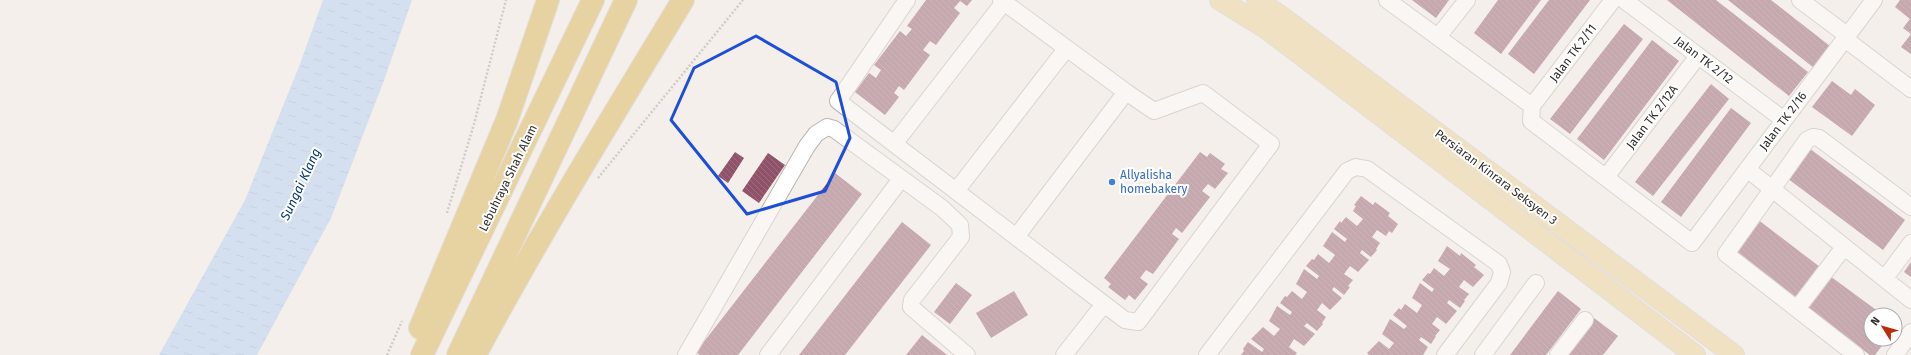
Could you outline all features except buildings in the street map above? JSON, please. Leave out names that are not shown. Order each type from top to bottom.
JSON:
[{"type":"highway","points":[[410,355],[483,174],[507,120],[548,0]]},
{"type":"highway","name":"Lebuhraya Shah Alam","points":[[422,355],[593,0]]},
{"type":"highway","points":[[458,355],[626,0]]},
{"type":"highway","points":[[475,355],[510,290],[609,121],[683,0]]},
{"type":"main road","name":"Persiaran Kinrara Seksyen 3","points":[[1220,0],[1274,34],[1695,355]]},
{"type":"main road","name":"Persiaran Kinrara Seksyen 3","points":[[1257,0],[1282,17],[1734,355]]},
{"type":"street","points":[[894,144],[1002,1],[1066,49],[1154,111],[1203,93],[1271,144],[1138,322],[1125,320],[894,144],[838,101],[907,0]]},
{"type":"street","points":[[1387,0],[1532,106],[1531,121],[1606,177]]},
{"type":"street","points":[[1438,37],[1467,0]]},
{"type":"street","name":"Jalan TK 2/11","points":[[1532,106],[1614,0]]},
{"type":"street","name":"Jalan TK 2/12","points":[[1624,0],[1784,120]]},
{"type":"street","points":[[1800,0],[1911,88]]},
{"type":"street","name":"Jalan TK 2/16","points":[[1606,177],[1692,243],[1874,0]]},
{"type":"street","points":[[956,191],[1066,49]]},
{"type":"street","name":"Jalan TK 2/12A","points":[[1606,177],[1698,56]]},
{"type":"street","points":[[1016,237],[1126,92]]},
{"type":"street","points":[[686,355],[803,153],[816,134],[827,127],[834,129],[942,208],[960,225],[961,237],[912,300],[911,307],[967,355]]},
{"type":"street","points":[[1856,355],[1726,254],[1807,140],[1813,137],[1820,138],[1911,207]]},
{"type":"street","points":[[1207,355],[1348,171],[1356,167],[1367,169],[1499,264],[1502,272],[1499,283],[1445,355]]},
{"type":"street","points":[[1747,169],[1911,300]]},
{"type":"street","points":[[768,355],[901,179]]},
{"type":"street","points":[[1885,278],[1911,243]]},
{"type":"street","points":[[1797,309],[1844,247]]},
{"type":"street","points":[[1483,355],[1536,283]]},
{"type":"street","points":[[1064,355],[1104,304]]},
{"type":"street","points":[[1558,355],[1585,320]]},
{"type":"street","points":[[1895,355],[1911,332]]},
{"type":"path","points":[[454,192],[474,124],[506,0]]},
{"type":"path","points":[[595,182],[603,170],[743,0]]},
{"type":"highlighted area","points":[[756,36],[836,82],[850,138],[825,191],[747,214],[671,120],[694,68]]},
{"type":"water","name":"Sungai Klang","points":[[323,0],[412,0],[383,83],[331,218],[257,355],[159,355],[245,200],[300,64]]},
{"type":"place","name":"Allyalisha homebakery","points":[[1112,182]]}]
